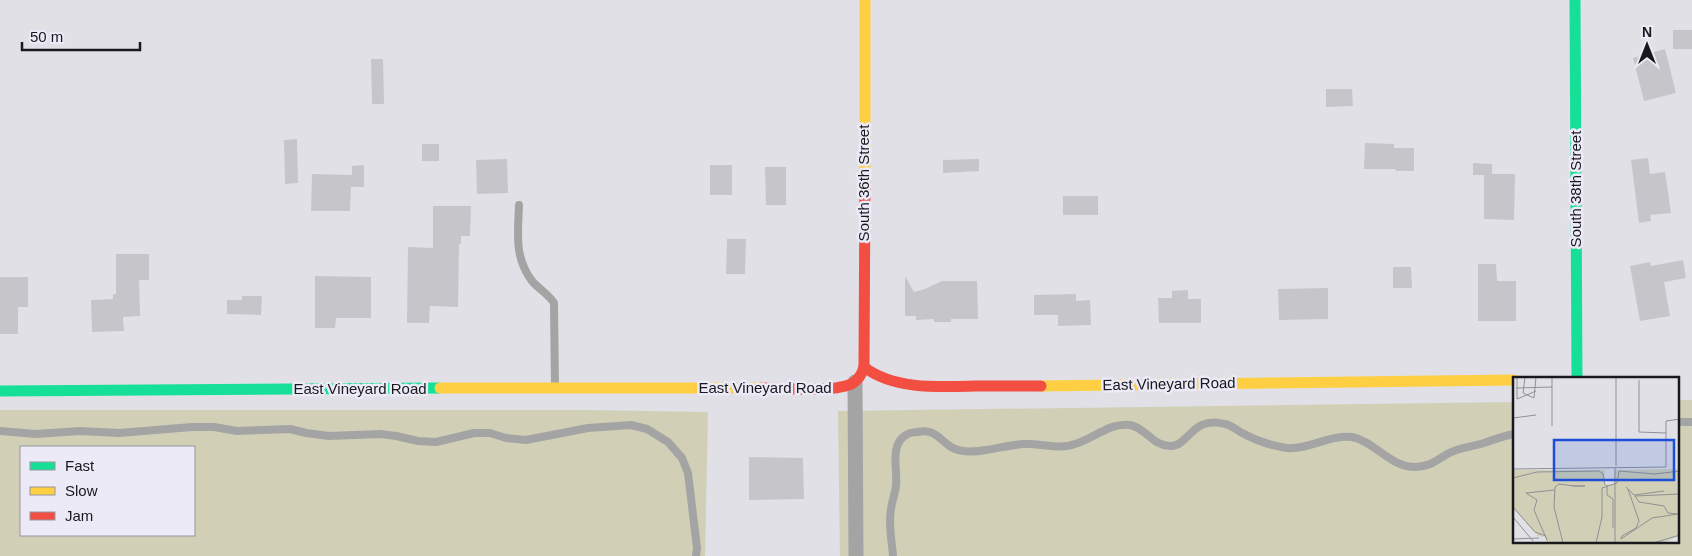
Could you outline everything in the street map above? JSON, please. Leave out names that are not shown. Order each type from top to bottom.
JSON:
[{"type":"street","name":"South 36th Street","points":[[864,366],[865,0]]},
{"type":"street","name":"South 38th Street","points":[[1575,0],[1577,377]]},
{"type":"street","name":"East Vineyard Road","points":[[864,366],[875,375],[890,381],[908,382],[924,387],[1513,380]]},
{"type":"street","points":[[856,556],[855,382],[862,374],[864,366]]},
{"type":"street","name":"East Vineyard Road","points":[[0,392],[555,387],[832,388],[849,386],[855,382]]},
{"type":"lane","points":[[519,205],[518,247],[520,260],[528,275],[552,299],[554,304],[555,387]]},
{"type":"lane","points":[[893,556],[890,511],[896,485],[895,456],[898,444],[906,434],[922,431],[933,432],[952,448],[967,452],[1026,444],[1074,445],[1104,430],[1119,425],[1130,425],[1141,430],[1153,440],[1172,446],[1182,442],[1196,426],[1211,422],[1226,424],[1254,440],[1286,448],[1300,447],[1336,437],[1352,437],[1364,442],[1390,459],[1415,467],[1430,465],[1441,460],[1452,451],[1484,443],[1500,436],[1513,434]]},
{"type":"lane","points":[[0,430],[36,434],[80,431],[118,433],[192,427],[214,427],[237,431],[290,429],[329,436],[380,434],[418,441],[436,442],[474,433],[490,433],[506,438],[526,440],[588,428],[631,425],[647,429],[668,442],[682,458],[688,473],[692,497],[697,548],[696,556]]},
{"type":"green space","points":[[1680,400],[1692,400],[1692,556],[840,556],[838,411],[1513,402],[1513,544],[1680,544]]},
{"type":"green space","points":[[0,410],[587,410],[708,412],[705,556],[0,556]]},
{"type":"building","points":[[1673,30],[1692,30],[1692,49],[1673,49]]},
{"type":"building","points":[[1665,49],[1676,93],[1644,101],[1633,58]]},
{"type":"building","points":[[371,59],[383,59],[384,104],[372,104]]},
{"type":"building","points":[[1326,89],[1352,89],[1353,106],[1326,107]]},
{"type":"building","points":[[297,139],[298,183],[285,184],[284,140]]},
{"type":"building","points":[[1365,143],[1394,144],[1394,148],[1414,148],[1414,171],[1364,169]]},
{"type":"building","points":[[422,144],[439,144],[439,161],[422,161]]},
{"type":"building","points":[[1648,158],[1650,174],[1665,172],[1671,213],[1650,215],[1651,221],[1639,223],[1631,160]]},
{"type":"building","points":[[507,159],[508,193],[477,194],[476,160]]},
{"type":"building","points":[[979,159],[979,171],[943,173],[943,160]]},
{"type":"building","points":[[1473,163],[1492,164],[1492,174],[1515,174],[1514,220],[1484,219],[1484,175],[1473,175]]},
{"type":"building","points":[[364,165],[364,187],[351,187],[350,211],[311,211],[312,174],[352,175],[352,166]]},
{"type":"building","points":[[710,165],[732,165],[732,195],[710,195]]},
{"type":"building","points":[[765,167],[786,167],[786,205],[766,205]]},
{"type":"building","points":[[1063,196],[1098,196],[1098,215],[1063,215]]},
{"type":"building","points":[[433,206],[471,206],[470,236],[461,236],[461,244],[459,244],[458,307],[430,306],[429,323],[407,323],[408,247],[433,248]]},
{"type":"building","points":[[727,239],[746,239],[745,274],[726,274]]},
{"type":"building","points":[[116,254],[149,254],[149,280],[139,280],[140,316],[123,317],[124,331],[92,332],[91,300],[113,299],[113,294],[116,294]]},
{"type":"building","points":[[1683,260],[1686,278],[1664,282],[1670,316],[1640,321],[1630,266],[1650,262],[1651,266]]},
{"type":"building","points":[[1478,264],[1496,264],[1497,281],[1516,281],[1516,321],[1478,321]]},
{"type":"building","points":[[1393,267],[1411,267],[1412,288],[1393,288]]},
{"type":"building","points":[[315,276],[371,277],[371,318],[336,318],[335,328],[315,328]]},
{"type":"building","points":[[905,276],[914,292],[942,281],[977,281],[978,319],[951,319],[951,322],[934,322],[934,319],[916,320],[916,316],[905,316]]},
{"type":"building","points":[[0,277],[28,277],[28,307],[18,307],[18,334],[0,334]]},
{"type":"building","points":[[1328,288],[1328,319],[1279,320],[1278,289]]},
{"type":"building","points":[[1188,290],[1188,299],[1201,299],[1201,323],[1159,323],[1158,298],[1172,298],[1172,291]]},
{"type":"building","points":[[1076,294],[1076,301],[1090,300],[1091,325],[1058,326],[1058,315],[1034,315],[1034,295]]},
{"type":"building","points":[[242,296],[262,296],[261,315],[227,314],[227,300],[242,300]]},
{"type":"building","points":[[749,457],[803,458],[804,499],[749,500]]},
{"type":"traffic: fast","points":[[1575,0],[1577,377]]},
{"type":"traffic: fast","points":[[0,391],[440,388]]},
{"type":"traffic: slow","points":[[865,0],[865,180]]},
{"type":"traffic: slow","points":[[1041,386],[1513,380]]},
{"type":"traffic: slow","points":[[440,388],[761,388]]},
{"type":"traffic: jam","points":[[761,388],[835,388],[853,383],[861,374],[864,367],[865,180]]},
{"type":"traffic: jam","points":[[864,367],[889,380],[918,386],[1041,386]]}]
